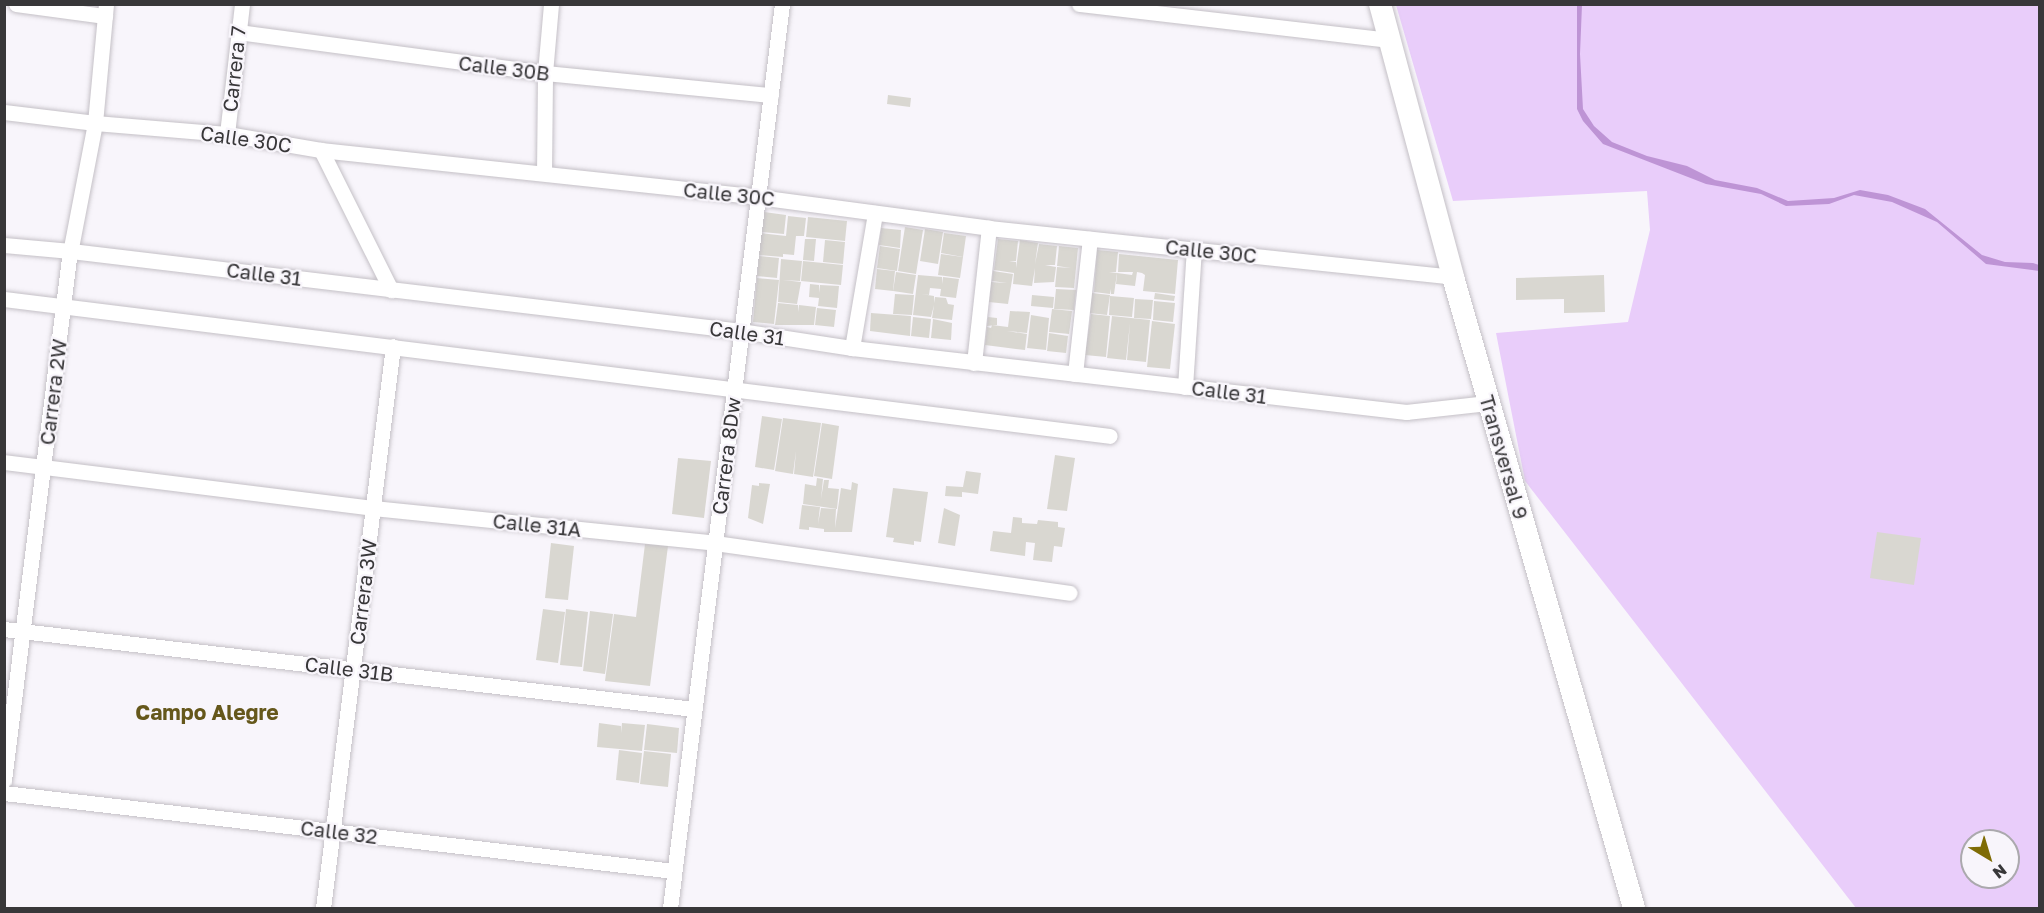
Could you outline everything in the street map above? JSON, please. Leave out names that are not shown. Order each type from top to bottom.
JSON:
[{"type":"main road","name":"Transversal 9","points":[[1380,4],[1488,403],[1634,909]]},
{"type":"street","points":[[16,4],[105,10]]},
{"type":"street","name":"Carrera 7","points":[[227,134],[242,4]]},
{"type":"street","points":[[544,173],[545,73],[551,4]]},
{"type":"street","name":"Carrera 8Dw","points":[[670,909],[782,4]]},
{"type":"street","points":[[1080,4],[1391,39]]},
{"type":"street","name":"Carrera 2W","points":[[4,780],[71,251],[95,123],[105,10]]},
{"type":"street","name":"Calle 30B","points":[[238,32],[545,73],[771,95]]},
{"type":"street","name":"Calle 30C","points":[[4,112],[95,123],[227,134],[321,150],[758,197],[989,228],[1453,277]]},
{"type":"street","points":[[321,150],[391,290]]},
{"type":"street","points":[[852,348],[876,213]]},
{"type":"street","points":[[974,363],[989,228]]},
{"type":"street","points":[[1075,374],[1090,239]]},
{"type":"street","name":"Calle 31","points":[[4,245],[71,251],[741,331],[974,363],[1406,412],[1488,403]]},
{"type":"street","points":[[1185,387],[1194,249]]},
{"type":"street","points":[[4,299],[1110,436]]},
{"type":"street","name":"Carrera 3W","points":[[323,909],[393,346]]},
{"type":"street","name":"Calle 31A","points":[[4,462],[373,508],[715,543],[1069,593]]},
{"type":"street","name":"Calle 31B","points":[[4,629],[694,709]]},
{"type":"street","name":"Calle 32","points":[[4,793],[674,871]]},
{"type":"shaded area","points":[[1396,5],[2039,5],[2039,908],[1856,908],[1525,481],[1496,333],[1628,322],[1650,230],[1647,191],[1453,201]]},
{"type":"shaded area","points":[[1577,5],[1582,5],[1580,54],[1583,109],[1594,126],[1612,142],[1647,156],[1687,166],[1715,180],[1757,188],[1788,201],[1834,198],[1860,190],[1888,195],[1925,209],[1982,255],[2005,262],[2033,263],[2039,265],[2039,271],[1986,264],[1937,222],[1892,202],[1854,195],[1829,204],[1786,206],[1761,194],[1706,184],[1603,144],[1583,121],[1577,109]]},
{"type":"building","points":[[888,95],[911,98],[910,107],[887,104]]},
{"type":"building","points":[[764,212],[786,215],[784,234],[762,232]]},
{"type":"building","points":[[788,216],[806,218],[804,236],[796,236],[794,255],[783,254],[783,257],[759,255],[760,233],[786,236]]},
{"type":"building","points":[[808,217],[847,221],[845,241],[806,237]]},
{"type":"building","points":[[905,227],[923,230],[916,274],[898,271]]},
{"type":"building","points":[[881,228],[901,230],[900,248],[879,245]]},
{"type":"building","points":[[925,229],[943,232],[938,264],[920,261]]},
{"type":"building","points":[[944,233],[966,236],[963,257],[941,253]]},
{"type":"building","points":[[805,239],[816,239],[814,261],[803,260]]},
{"type":"building","points":[[998,239],[1018,241],[1016,261],[1009,261],[1016,262],[1016,268],[1020,240],[1038,243],[1035,264],[1039,244],[1057,246],[1055,265],[1045,265],[1056,267],[1054,282],[1034,283],[1035,268],[1032,286],[1013,284],[1014,273],[994,270]]},
{"type":"building","points":[[825,240],[845,242],[843,264],[823,262]]},
{"type":"building","points":[[880,246],[900,249],[897,271],[877,268]]},
{"type":"building","points":[[1059,246],[1078,248],[1074,288],[1055,287],[1057,267],[1071,268],[1057,266]]},
{"type":"building","points":[[1097,250],[1118,252],[1116,272],[1109,272],[1117,273],[1114,294],[1111,294],[1110,289],[1110,294],[1094,292]]},
{"type":"building","points":[[941,254],[963,257],[960,278],[938,275]]},
{"type":"building","points":[[1119,254],[1178,260],[1175,294],[1143,291],[1145,275],[1137,272],[1135,286],[1116,284],[1117,273],[1132,275],[1133,272],[1118,272]]},
{"type":"building","points":[[759,256],[779,258],[777,278],[757,276]]},
{"type":"building","points":[[781,259],[802,261],[800,281],[783,280],[801,282],[797,304],[778,302]]},
{"type":"building","points":[[803,261],[843,265],[841,285],[801,281]]},
{"type":"building","points":[[877,269],[895,271],[893,291],[875,289]]},
{"type":"building","points":[[993,271],[1013,274],[1008,304],[989,302],[991,282],[1007,283],[992,281]]},
{"type":"building","points":[[896,272],[916,275],[913,294],[893,291]]},
{"type":"building","points":[[918,275],[942,277],[942,284],[943,277],[959,279],[956,298],[940,296],[941,289],[930,288],[929,295],[921,294],[934,296],[934,303],[935,297],[946,298],[948,304],[954,305],[952,320],[932,318],[934,305],[931,317],[913,315]]},
{"type":"building","points":[[1604,275],[1605,312],[1564,313],[1564,299],[1516,300],[1516,278]]},
{"type":"building","points":[[757,278],[779,280],[774,324],[753,322]]},
{"type":"building","points":[[810,284],[819,285],[819,293],[820,285],[839,286],[837,308],[818,306],[819,298],[809,297]]},
{"type":"building","points":[[1056,289],[1076,290],[1074,310],[1054,309]]},
{"type":"building","points":[[1092,293],[1110,295],[1107,315],[1089,313]]},
{"type":"building","points":[[1155,293],[1175,296],[1174,301],[1154,299]]},
{"type":"building","points":[[895,294],[914,295],[912,315],[893,314]]},
{"type":"building","points":[[1032,295],[1054,297],[1053,308],[1031,306]]},
{"type":"building","points":[[1110,296],[1134,298],[1132,317],[1109,315]]},
{"type":"building","points":[[1135,299],[1153,300],[1151,319],[1134,318]]},
{"type":"building","points":[[1154,301],[1175,303],[1173,322],[1153,320]]},
{"type":"building","points":[[778,303],[798,305],[798,312],[799,305],[816,307],[814,325],[775,325]]},
{"type":"building","points":[[817,308],[836,310],[834,327],[815,325]]},
{"type":"building","points":[[1052,309],[1072,311],[1069,334],[1049,332]]},
{"type":"building","points":[[1010,311],[1030,312],[1027,333],[1007,331],[1027,334],[1025,350],[985,345],[987,327],[991,328],[992,325],[1008,327]]},
{"type":"building","points":[[871,313],[911,316],[910,336],[870,331]]},
{"type":"building","points":[[1091,314],[1110,316],[1106,357],[1085,355]]},
{"type":"building","points":[[1031,315],[1049,318],[1046,350],[1027,348]]},
{"type":"building","points":[[1112,316],[1150,320],[1146,362],[1127,360],[1130,323],[1126,360],[1107,358]]},
{"type":"building","points":[[913,317],[931,319],[929,338],[911,336]]},
{"type":"building","points":[[988,317],[997,318],[997,325],[987,326]]},
{"type":"building","points":[[933,319],[952,323],[951,340],[931,338]]},
{"type":"building","points":[[1152,321],[1175,324],[1170,369],[1147,367]]},
{"type":"building","points":[[1049,333],[1068,336],[1066,353],[1047,351]]},
{"type":"building","points":[[762,416],[782,419],[774,470],[755,467]]},
{"type":"building","points":[[783,418],[821,423],[813,477],[794,474],[796,451],[793,474],[775,471]]},
{"type":"building","points":[[822,423],[839,426],[832,479],[814,476]]},
{"type":"building","points":[[1055,455],[1075,458],[1067,511],[1047,509]]},
{"type":"building","points":[[678,458],[711,461],[704,518],[672,514]]},
{"type":"building","points":[[966,471],[981,473],[978,494],[962,492],[962,497],[945,496],[946,486],[963,487]]},
{"type":"building","points":[[817,478],[823,479],[821,499],[824,480],[829,480],[828,488],[839,489],[837,509],[803,504],[805,484],[816,486]]},
{"type":"building","points":[[852,482],[858,484],[852,532],[824,532],[824,529],[809,527],[809,530],[799,529],[802,505],[820,507],[818,524],[821,508],[836,509],[835,528],[841,488],[851,490]]},
{"type":"building","points":[[759,483],[770,484],[763,524],[748,518],[752,485],[759,486]]},
{"type":"building","points":[[893,488],[928,492],[921,542],[914,541],[914,545],[893,542],[894,538],[886,537]]},
{"type":"building","points":[[944,508],[960,515],[955,546],[938,543]]},
{"type":"building","points":[[1013,517],[1022,518],[1022,523],[1037,524],[1038,520],[1058,522],[1058,527],[1065,528],[1062,547],[1054,546],[1052,562],[1033,560],[1035,543],[1026,542],[1025,556],[990,551],[993,531],[1011,533]]},
{"type":"building","points":[[1877,532],[1921,538],[1914,585],[1870,578]]},
{"type":"building","points":[[551,543],[574,546],[568,600],[545,598]]},
{"type":"building","points":[[645,544],[668,546],[650,686],[605,681],[614,614],[636,617]]},
{"type":"building","points":[[543,609],[565,612],[558,663],[536,660]]},
{"type":"building","points":[[566,609],[588,612],[582,667],[560,665]]},
{"type":"building","points":[[590,611],[613,614],[605,674],[583,671]]},
{"type":"building","points":[[599,723],[621,726],[621,733],[622,723],[645,725],[642,751],[597,747]]},
{"type":"building","points":[[647,724],[679,728],[677,753],[644,750]]},
{"type":"building","points":[[619,750],[642,753],[639,783],[616,780]]},
{"type":"building","points":[[644,751],[671,754],[668,787],[640,784]]},
{"type":"district","name":"Campo Alegre","points":[[207,712]]}]
